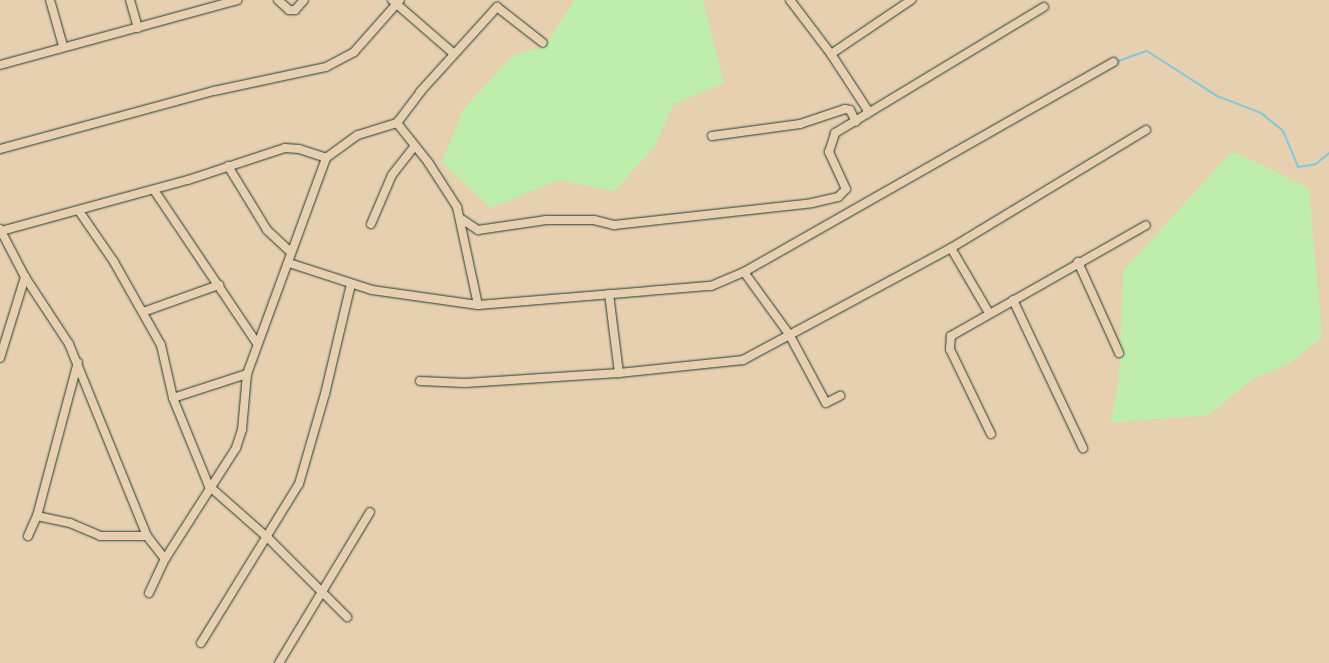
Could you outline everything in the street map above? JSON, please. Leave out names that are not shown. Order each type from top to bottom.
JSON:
[{"type":"street","points":[[50,0],[63,46]]},
{"type":"street","points":[[130,0],[138,28]]},
{"type":"street","points":[[0,64],[237,0]]},
{"type":"street","points":[[278,0],[289,10],[295,10],[304,0]]},
{"type":"street","points":[[790,0],[831,54],[867,109],[867,114]]},
{"type":"street","points":[[831,54],[911,0]]},
{"type":"street","points":[[0,149],[214,91],[326,67],[354,52],[396,1],[453,54]]},
{"type":"street","points":[[149,593],[165,559],[209,486],[236,448],[242,430],[247,374],[257,343],[290,263],[291,252],[326,158],[358,135],[397,123],[453,54],[497,7],[543,43]]},
{"type":"street","points":[[460,218],[478,230],[546,220],[594,220],[614,225],[827,200],[845,193],[846,189],[829,146],[835,133],[1044,7]]},
{"type":"street","points":[[290,263],[372,290],[478,305],[711,286],[744,272],[1114,62]]},
{"type":"street","points":[[712,136],[800,124],[845,109],[850,110],[856,122]]},
{"type":"street","points":[[397,123],[444,185],[460,218],[478,305]]},
{"type":"street","points":[[420,381],[465,383],[619,373],[732,363],[951,248],[1146,130]]},
{"type":"street","points":[[371,224],[392,175],[415,146]]},
{"type":"street","points":[[165,559],[147,536],[70,344],[26,277],[1,230],[154,190],[285,148],[299,148],[326,158]]},
{"type":"street","points":[[228,166],[268,230],[291,252]]},
{"type":"street","points":[[154,190],[257,343]]},
{"type":"street","points":[[79,211],[143,312],[161,345],[173,398],[209,486],[268,538],[347,617]]},
{"type":"street","points":[[991,434],[948,342],[955,332],[1146,225]]},
{"type":"street","points":[[951,248],[989,313]]},
{"type":"street","points":[[1078,262],[1119,353]]},
{"type":"street","points":[[744,272],[789,334],[826,404],[840,396]]},
{"type":"street","points":[[0,358],[26,277]]},
{"type":"street","points":[[201,643],[268,538],[306,468],[351,284]]},
{"type":"street","points":[[143,312],[219,285]]},
{"type":"street","points":[[609,294],[619,373]]},
{"type":"street","points":[[1013,300],[1083,448]]},
{"type":"street","points":[[28,536],[37,516],[78,362]]},
{"type":"street","points":[[173,398],[247,374]]},
{"type":"street","points":[[279,663],[320,590],[370,512]]},
{"type":"street","points":[[37,516],[70,523],[108,538],[147,536]]},
{"type":"green space","points":[[574,0],[703,0],[724,83],[674,104],[654,148],[614,191],[559,180],[490,208],[442,162],[462,111],[512,56],[545,46]]},
{"type":"green space","points":[[1232,151],[1309,188],[1322,337],[1290,363],[1251,380],[1209,415],[1111,423],[1119,376],[1123,271]]},
{"type":"waterway","points":[[1116,62],[1147,51],[1217,96],[1261,113],[1283,131],[1298,167],[1316,164],[1329,153]]}]
